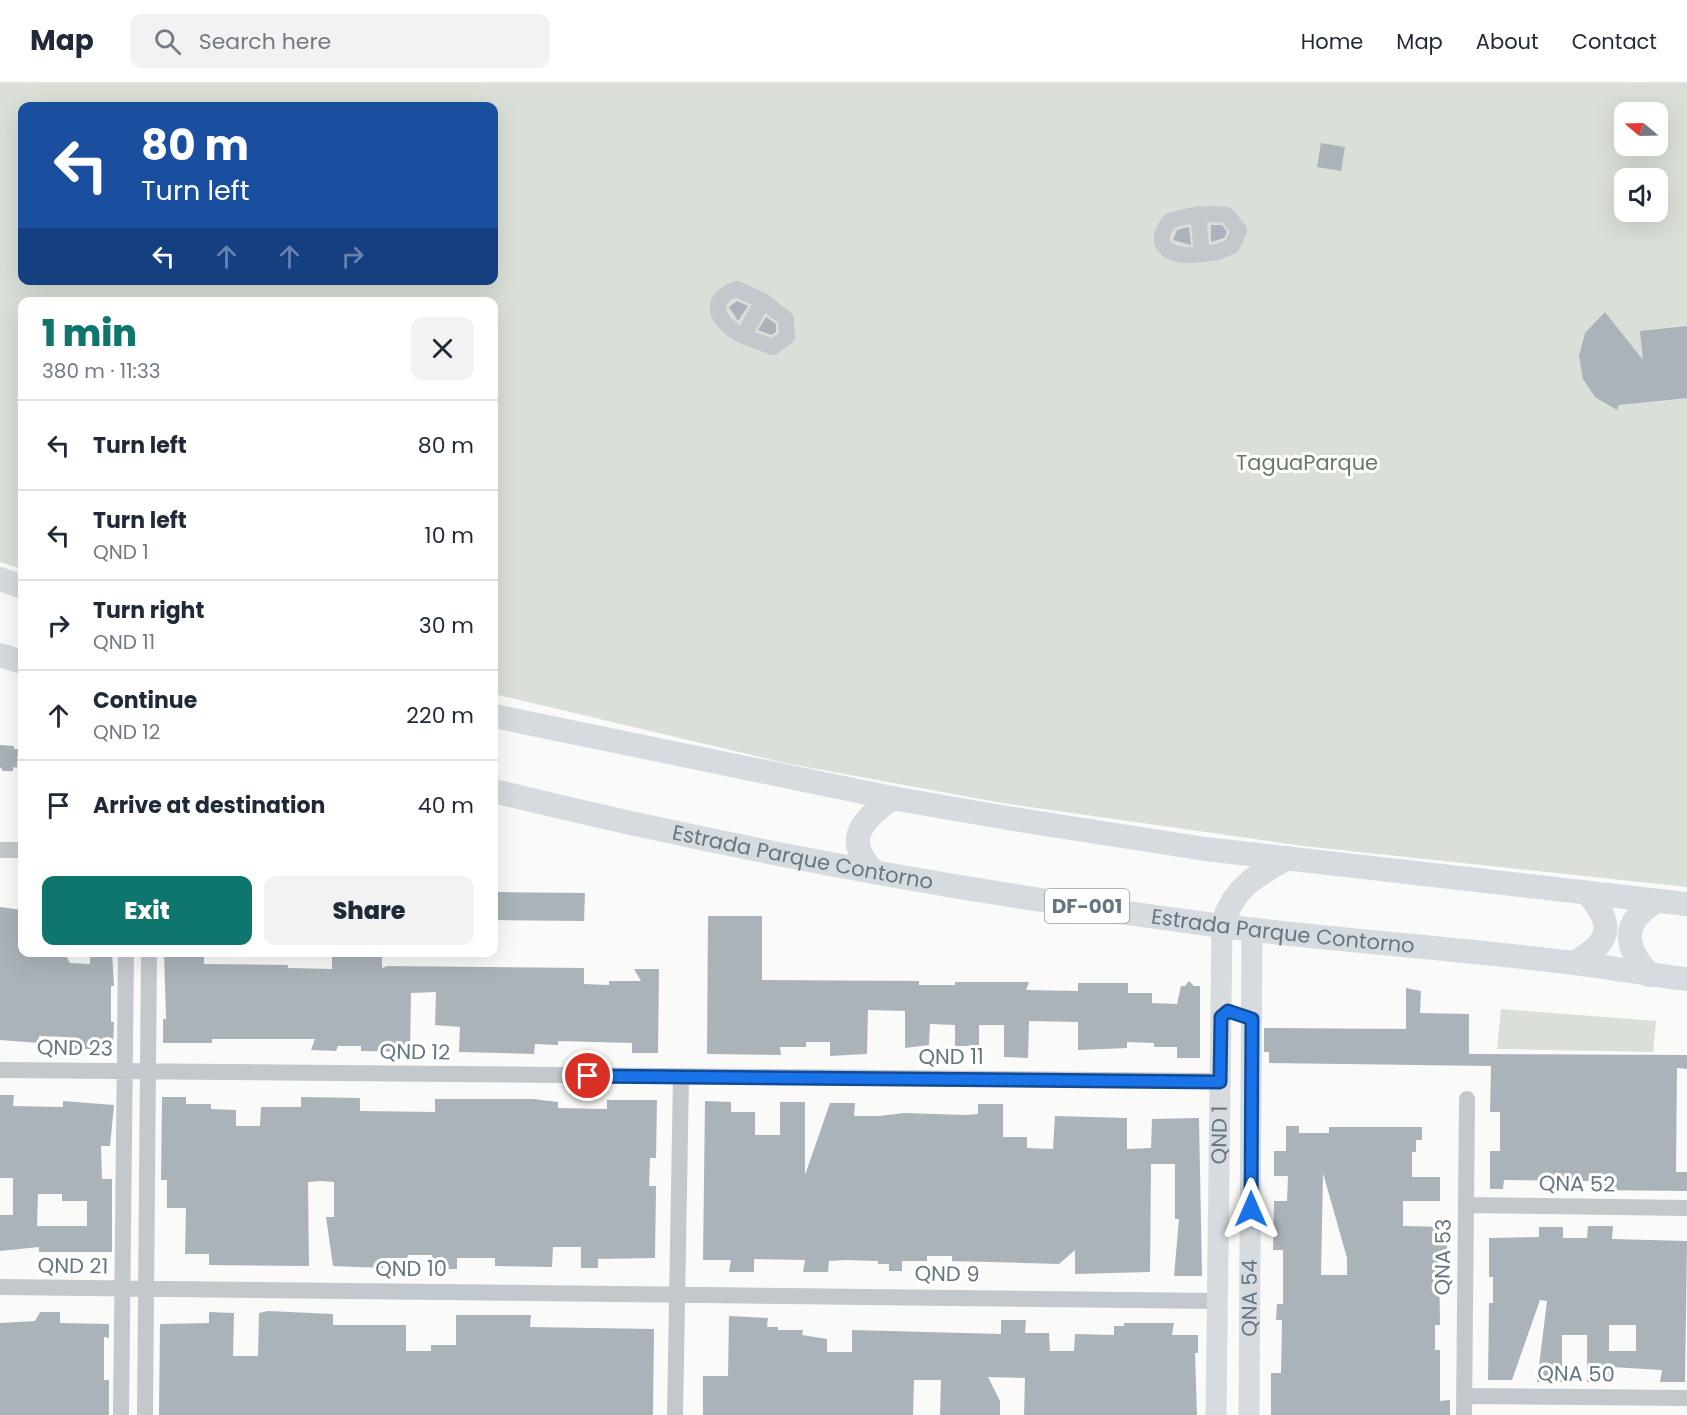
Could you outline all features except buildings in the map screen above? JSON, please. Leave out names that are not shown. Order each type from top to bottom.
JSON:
[{"type":"highway","points":[[0,579],[18,586]]},
{"type":"highway","points":[[0,655],[18,661]]},
{"type":"highway","points":[[498,717],[892,798],[1204,849],[1687,904]]},
{"type":"highway","name":"Estrada Parque Contorno","points":[[498,792],[585,813],[874,872],[1222,926],[1574,963],[1687,979]]},
{"type":"highway","points":[[874,872],[860,855],[858,837],[865,821],[892,798]]},
{"type":"highway","points":[[1222,926],[1226,911],[1239,891],[1257,874],[1288,858]]},
{"type":"highway","points":[[1574,963],[1598,948],[1606,934],[1604,916],[1588,894]]},
{"type":"highway","points":[[1650,975],[1635,957],[1631,929],[1637,913],[1657,901]]},
{"type":"main road","name":"QND 1","points":[[1216,1415],[1222,926]]},
{"type":"main road","name":"QNA 54","points":[[1249,1415],[1252,929]]},
{"type":"main road","points":[[1221,1017],[1230,1011],[1252,1019]]},
{"type":"street","points":[[1198,214],[1202,254]]},
{"type":"street","points":[[1198,214],[1227,215],[1239,230],[1232,246],[1218,252],[1202,254],[1174,254],[1162,240],[1164,229],[1170,221],[1198,214]]},
{"type":"street","points":[[737,289],[763,301],[786,319],[787,337],[773,346],[743,336],[721,319],[717,310],[718,300],[727,292],[737,289]]},
{"type":"street","points":[[743,336],[763,301]]},
{"type":"street","points":[[0,850],[18,850]]},
{"type":"street","points":[[121,1415],[126,957]]},
{"type":"street","points":[[145,1415],[149,957]]},
{"type":"street","name":"QND 23","points":[[0,1070],[148,1072]]},
{"type":"street","name":"QND 12","points":[[148,1072],[681,1077]]},
{"type":"street","points":[[675,1415],[681,1077]]},
{"type":"street","name":"QND 11","points":[[681,1077],[1220,1082]]},
{"type":"street","name":"QNA 53","points":[[1464,1415],[1467,1099]]},
{"type":"street","name":"QNA 52","points":[[1467,1205],[1687,1208]]},
{"type":"street","name":"QND 21","points":[[0,1287],[146,1289]]},
{"type":"street","name":"QND 10","points":[[146,1289],[676,1293]]},
{"type":"street","name":"QND 9","points":[[676,1293],[1218,1300]]},
{"type":"street","name":"QNA 50","points":[[1464,1396],[1687,1398]]},
{"type":"green space","name":"TaguaParque","points":[[0,84],[1687,84],[1687,887],[1303,846],[1002,803],[785,763],[498,695],[498,297],[18,297],[18,568],[0,562]]},
{"type":"green space","points":[[1501,1009],[1656,1021],[1653,1052],[1497,1049]]},
{"type":"route","points":[[588,1076],[1220,1082],[1221,1017],[1228,1011],[1236,1012],[1252,1019],[1251,1209]]}]
